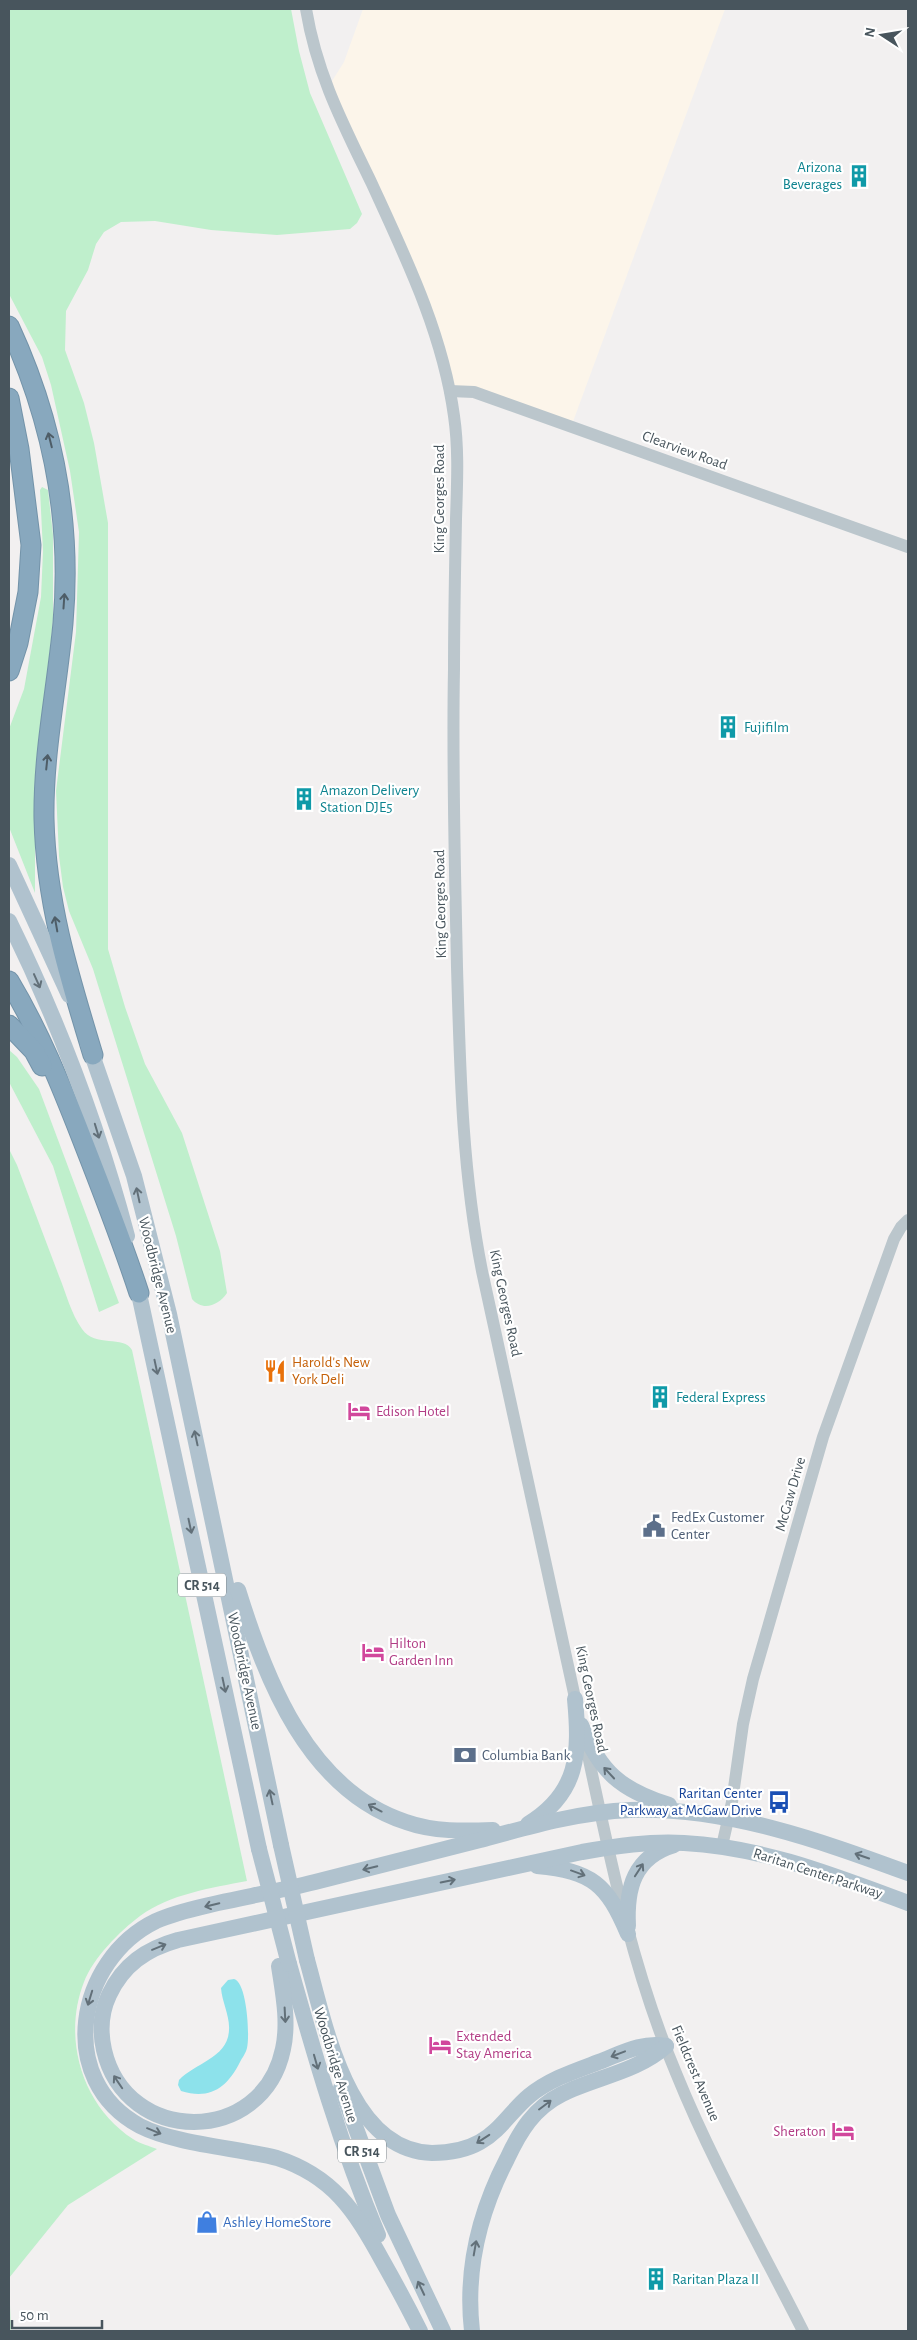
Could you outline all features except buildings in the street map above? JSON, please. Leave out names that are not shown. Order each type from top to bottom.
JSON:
[{"type":"highway","points":[[9,326],[35,390],[50,439],[59,482],[64,528],[66,575],[63,623],[45,776],[46,855],[60,946],[93,1055]]},
{"type":"highway","points":[[9,398],[19,449],[31,545],[28,592],[18,643],[9,671]]},
{"type":"highway","points":[[9,474],[18,546],[19,589],[14,639],[9,662]]},
{"type":"highway","points":[[9,981],[38,1032],[83,1140],[122,1241],[139,1293]]},
{"type":"highway","points":[[9,1024],[34,1051],[83,1140]]},
{"type":"main road","name":"Woodbridge Avenue","points":[[9,865],[43,937],[93,1055],[134,1176],[169,1314],[207,1485],[281,1845],[307,1960],[338,2079],[371,2175],[396,2236],[443,2331]]},
{"type":"main road","name":"Woodbridge Avenue","points":[[9,921],[49,1008],[95,1124],[115,1191],[139,1293],[284,1965],[340,2138],[380,2240],[420,2331]]},
{"type":"main road","points":[[207,1485],[238,1590],[267,1674],[295,1726],[332,1774],[367,1804],[407,1823],[428,1828],[451,1830],[520,1829]]},
{"type":"main road","points":[[420,2331],[358,2217],[338,2193],[323,2180],[296,2165],[277,2158],[157,2133],[140,2125],[119,2110],[101,2088],[90,2062],[85,2036],[89,2003],[102,1971],[118,1950],[139,1932],[164,1918],[182,1911],[312,1883],[520,1829],[539,1817],[555,1803],[569,1782],[575,1762],[578,1733],[576,1699]]},
{"type":"main road","points":[[581,1725],[596,1756],[618,1782],[631,1791],[652,1800],[700,1814]]},
{"type":"main road","name":"Raritan Center Parkway","points":[[520,1829],[600,1813],[641,1810],[700,1814],[728,1818],[792,1833],[908,1872]]},
{"type":"main road","points":[[628,1934],[629,1896],[637,1872],[645,1861],[657,1852],[684,1842]]},
{"type":"main road","name":"Raritan Center Parkway","points":[[512,1867],[608,1847],[684,1842],[722,1846],[792,1862],[908,1903]]},
{"type":"main road","points":[[284,1965],[285,2015],[283,2051],[271,2079],[248,2106],[216,2120],[177,2121],[142,2107],[120,2086],[109,2065],[103,2043],[102,2021],[105,2007],[114,1986],[123,1972],[138,1957],[178,1940],[512,1867],[538,1866],[579,1873],[591,1879],[603,1890],[614,1905],[628,1934]]},
{"type":"main road","points":[[307,1960],[334,2049],[357,2104],[369,2121],[382,2134],[420,2152],[445,2153],[471,2146],[493,2133],[529,2096],[549,2082],[635,2048],[650,2045],[666,2046]]},
{"type":"main road","points":[[472,2331],[471,2271],[478,2233],[493,2187],[521,2131],[532,2116],[554,2098],[644,2062],[666,2046]]},
{"type":"street","name":"King Georges Road","points":[[306,9],[322,76],[417,285],[441,353],[450,391],[457,460],[452,763],[461,1094],[466,1169],[482,1268],[600,1813]]},
{"type":"street","name":"Clearview Road","points":[[450,391],[480,394],[908,547]]},
{"type":"street","name":"McGaw Drive","points":[[722,1846],[735,1788],[746,1710],[753,1680],[819,1450],[894,1239],[908,1220]]},
{"type":"street","name":"Fieldcrest Avenue","points":[[600,1813],[628,1934],[642,1981],[676,2074],[709,2146],[803,2331]]},
{"type":"shaded area","points":[[363,9],[725,9],[571,427],[450,391],[441,353],[327,89],[344,62]]},
{"type":"green space","points":[[9,9],[291,9],[310,93],[362,214],[357,223],[350,229],[277,235],[211,230],[155,221],[121,222],[104,232],[96,244],[88,270],[66,311],[65,350],[84,403],[94,443],[108,523],[108,949],[125,1007],[145,1064],[182,1133],[220,1251],[227,1293],[220,1301],[206,1306],[196,1303],[192,1299],[176,1236],[93,969],[69,911],[63,887],[59,856],[56,791],[76,632],[79,532],[70,471],[51,385],[42,357],[9,294]]},
{"type":"green space","points":[[42,487],[48,490],[53,535],[53,619],[35,806],[35,893],[9,827],[9,729],[24,689],[41,597],[43,551],[40,490]]},
{"type":"green space","points":[[9,1050],[17,1057],[39,1089],[119,1303],[99,1312],[53,1166],[9,1082]]},
{"type":"green space","points":[[9,1149],[17,1165],[78,1323],[88,1335],[94,1338],[123,1343],[132,1350],[247,1881],[191,1893],[152,1908],[132,1922],[116,1937],[100,1955],[88,1973],[78,2003],[75,2026],[76,2048],[89,2090],[115,2125],[136,2141],[157,2149],[68,2205],[9,2278]]},
{"type":"green space","points":[[9,2278],[11,2331],[9,2331]]},
{"type":"water","points":[[234,1979],[242,1989],[245,1999],[248,2033],[246,2052],[229,2079],[216,2090],[201,2094],[181,2091],[178,2085],[179,2080],[217,2054],[227,2039],[229,2025],[221,1988],[228,1980]]},
{"type":"place","name":"Arizona Beverages","points":[[859,176]]},
{"type":"place","name":"Fujifilm","points":[[728,727]]},
{"type":"place","name":"Amazon Delivery Station DJE5","points":[[304,799]]},
{"type":"place","name":"Harold's New York Deli","points":[[275,1371]]},
{"type":"place","name":"Federal Express","points":[[660,1397]]},
{"type":"place","name":"Edison Hotel","points":[[359,1411]]},
{"type":"place","name":"FedEx Customer Center","points":[[654,1526]]},
{"type":"place","name":"Hilton Garden Inn","points":[[373,1652]]},
{"type":"place","name":"Columbia Bank","points":[[465,1755]]},
{"type":"place","name":"Raritan Center Parkway at McGaw Drive","points":[[779,1802]]},
{"type":"place","name":"Extended Stay America","points":[[440,2045]]},
{"type":"place","name":"Sheraton","points":[[843,2131]]},
{"type":"place","name":"Ashley HomeStore","points":[[207,2222]]},
{"type":"place","name":"Raritan Plaza II","points":[[656,2279]]}]
